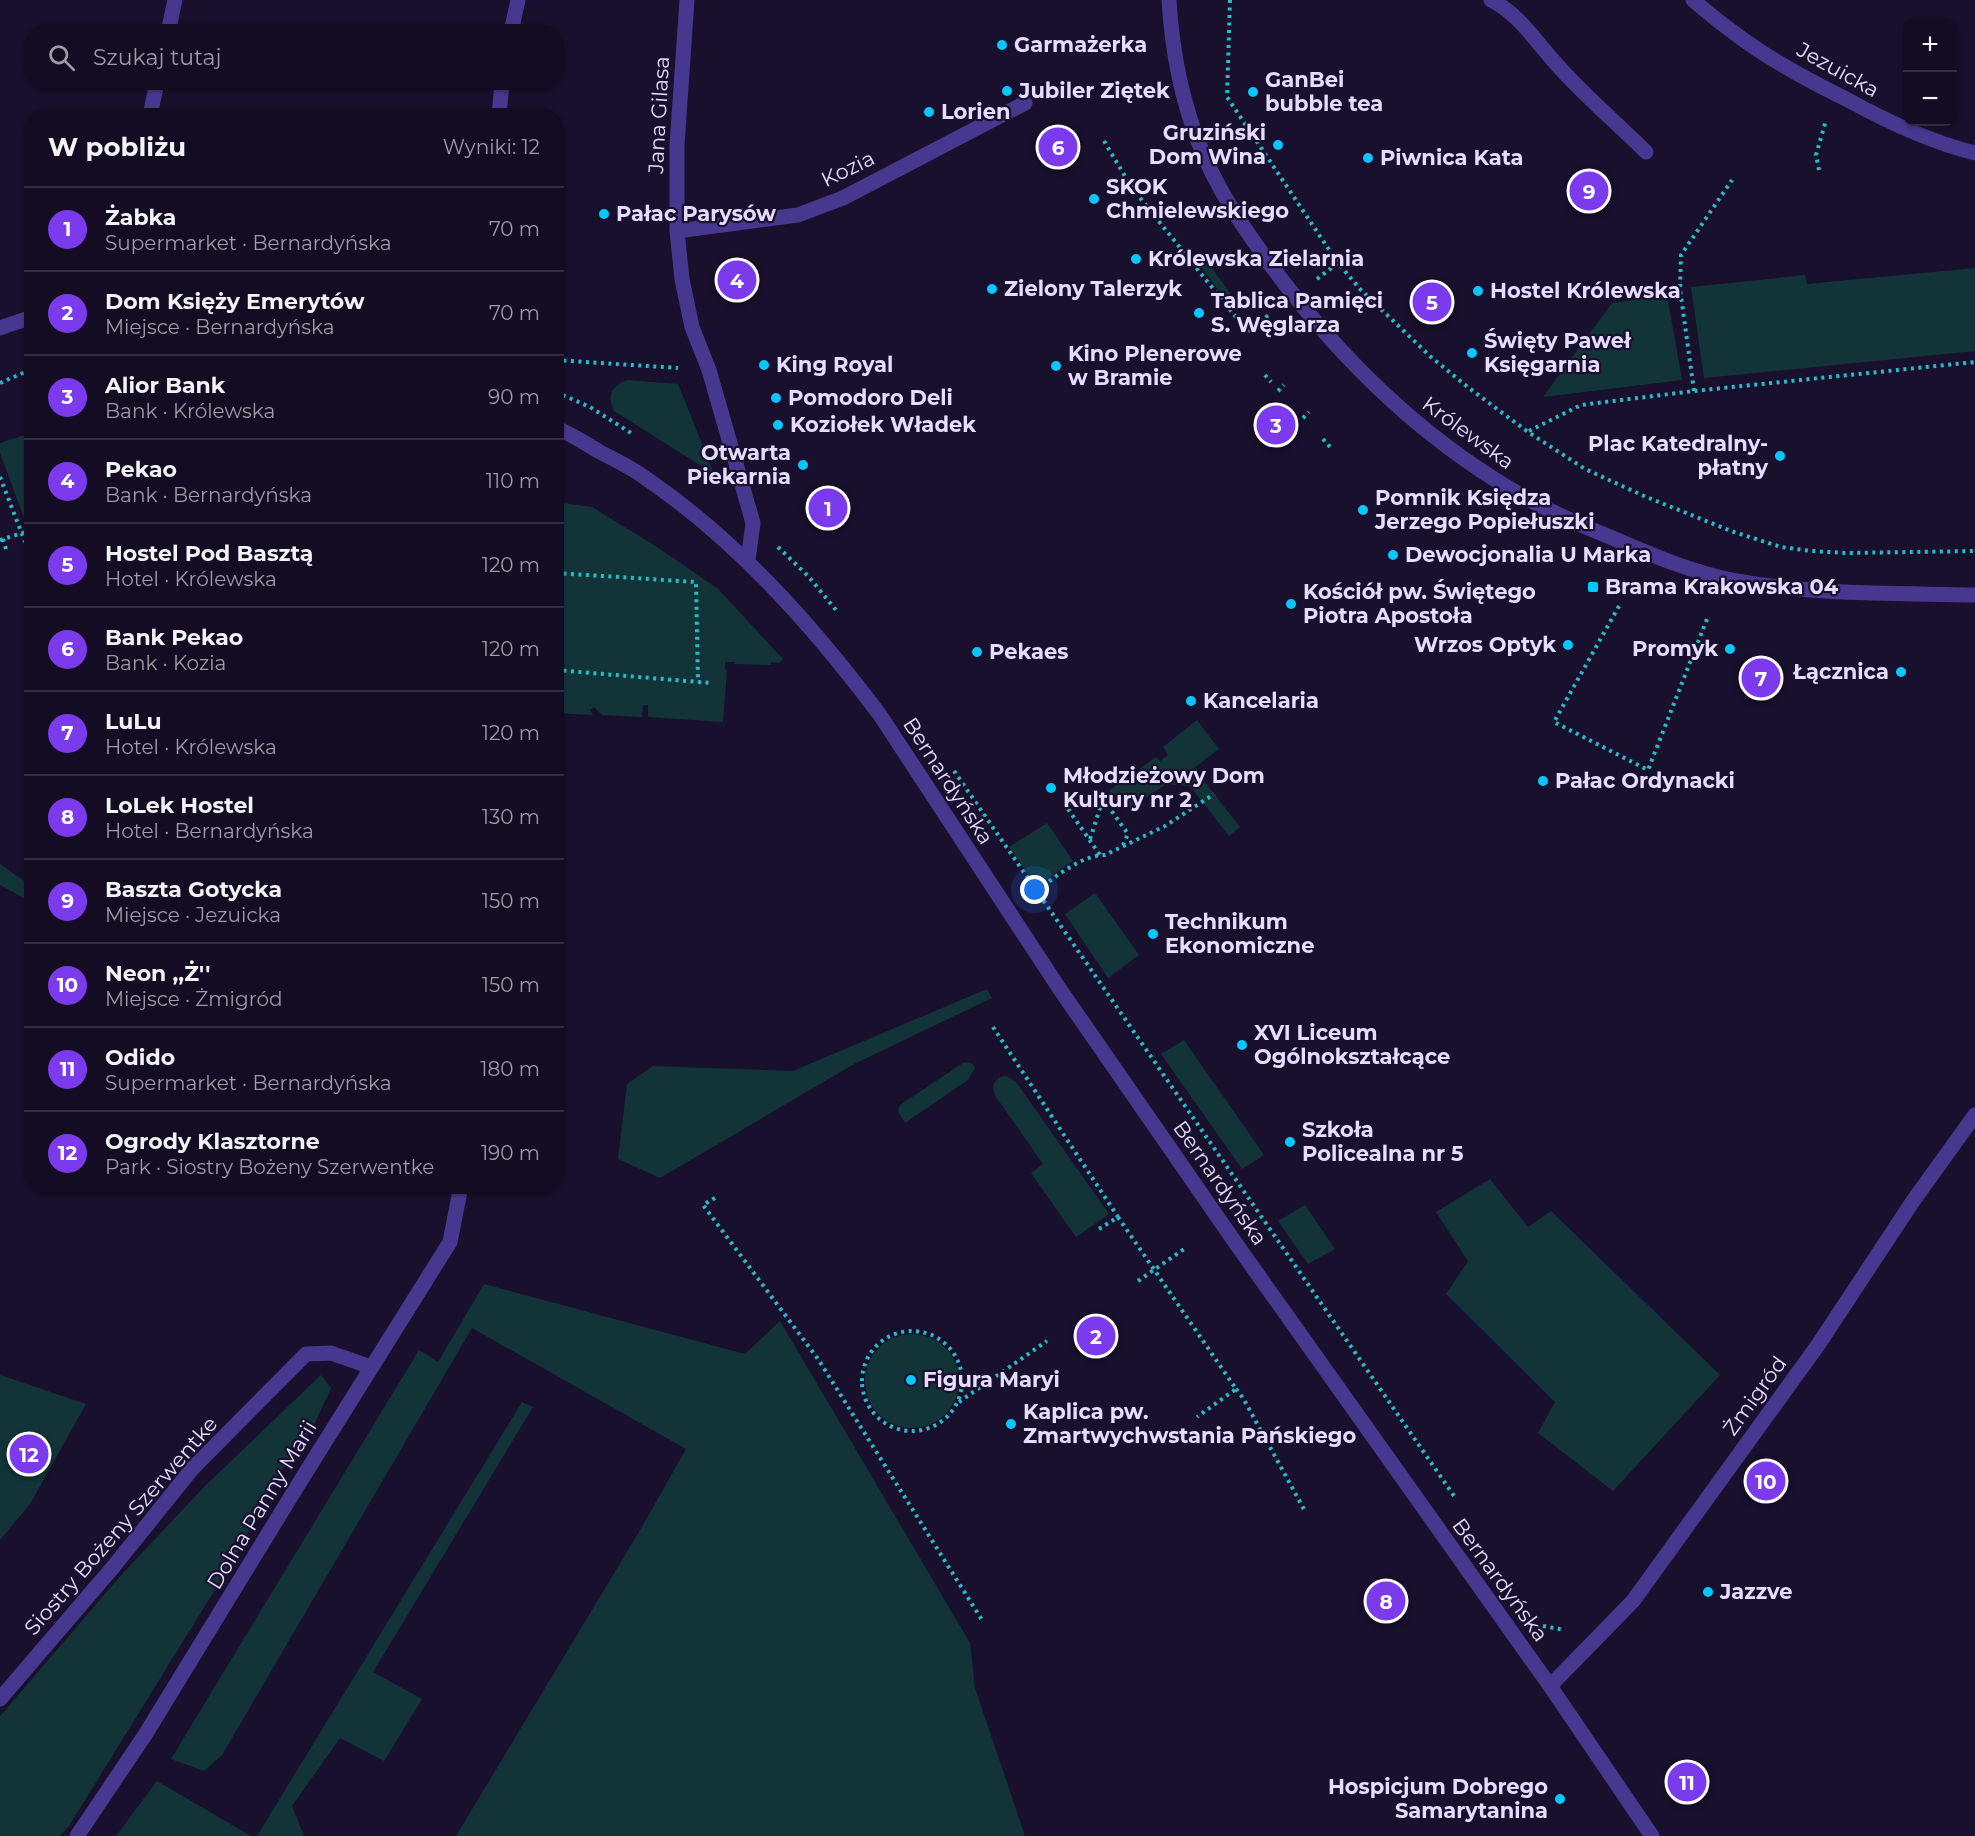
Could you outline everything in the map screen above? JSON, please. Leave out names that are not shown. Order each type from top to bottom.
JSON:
[{"type":"street","points":[[170,24],[175,0]]},
{"type":"street","points":[[514,24],[518,0]]},
{"type":"street","name":"Jana Gilasa","points":[[677,231],[677,145],[687,0]]},
{"type":"street","name":"Królewska","points":[[1169,0],[1174,54],[1192,125],[1211,171],[1248,235],[1294,297],[1338,349],[1416,423],[1460,456],[1512,490],[1584,526],[1670,563],[1730,580],[1831,592],[1975,595]]},
{"type":"street","points":[[1491,0],[1514,16],[1560,69],[1646,152]]},
{"type":"street","name":"Jezuicka","points":[[1693,0],[1733,33],[1823,87],[1875,115],[1927,138],[1949,147],[1975,153]]},
{"type":"street","points":[[152,108],[155,90]]},
{"type":"street","points":[[500,108],[501,90]]},
{"type":"street","name":"Kozia","points":[[677,231],[798,215],[843,198],[1025,104]]},
{"type":"street","points":[[677,231],[682,279],[692,327],[709,370],[753,523],[748,560]]},
{"type":"street","points":[[0,328],[24,320]]},
{"type":"street","name":"Bernardyńska","points":[[564,432],[642,475],[706,523],[748,560],[820,639],[880,716],[1079,1017],[1340,1391],[1550,1686],[1652,1836]]},
{"type":"street","name":"Żmigród","points":[[1550,1686],[1633,1601],[1818,1345],[1913,1201],[1975,1115]]},
{"type":"street","name":"Dolna Panny Marii","points":[[77,1836],[145,1736],[371,1367],[409,1311],[450,1242],[459,1194]]},
{"type":"street","name":"Siostry Bożeny Szerwentke","points":[[0,1699],[114,1566],[192,1469],[306,1354],[331,1353],[371,1367]]},
{"type":"path","points":[[1230,0],[1227,97],[1338,263],[1360,289],[1431,357],[1528,432],[1585,469],[1731,531],[1781,547],[1847,553],[1975,551]]},
{"type":"path","points":[[1819,170],[1816,155],[1827,116]]},
{"type":"path","points":[[1104,141],[1132,188],[1248,332],[1277,309]]},
{"type":"path","points":[[1694,391],[1680,289],[1681,255],[1732,180]]},
{"type":"path","points":[[1314,281],[1338,263]]},
{"type":"path","points":[[564,361],[709,370]]},
{"type":"path","points":[[1528,432],[1581,405],[1975,362]]},
{"type":"path","points":[[0,384],[24,373]]},
{"type":"path","points":[[1265,375],[1271,382]]},
{"type":"path","points":[[1278,391],[1284,385]]},
{"type":"path","points":[[1303,418],[1309,412]]},
{"type":"path","points":[[1323,439],[1331,448]]},
{"type":"path","points":[[0,477],[24,540]]},
{"type":"path","points":[[6,549],[2,540],[24,532]]},
{"type":"path","points":[[564,574],[696,582],[698,682]]},
{"type":"path","points":[[808,576],[843,619]]},
{"type":"path","points":[[1619,606],[1554,722],[1648,770],[1707,619]]},
{"type":"path","points":[[564,671],[711,683]]},
{"type":"path","points":[[954,770],[1458,1502]]},
{"type":"path","points":[[1100,790],[1103,799],[1128,834],[1122,845]]},
{"type":"path","points":[[1037,890],[1075,864],[1105,855],[1165,826],[1214,794]]},
{"type":"path","points":[[1089,840],[1103,799]]},
{"type":"path","points":[[1068,809],[1100,855]]},
{"type":"path","points":[[993,1027],[1118,1217],[1243,1398],[1305,1511]]},
{"type":"path","points":[[715,1198],[703,1205],[819,1359],[982,1620]]},
{"type":"path","points":[[1099,1229],[1118,1217]]},
{"type":"path","points":[[1138,1281],[1184,1249]]},
{"type":"path","points":[[958,1403],[962,1392],[963,1377],[959,1361],[950,1348],[938,1338],[924,1332],[900,1332],[879,1342],[869,1354],[863,1369],[861,1384],[864,1400],[873,1414],[885,1425],[900,1431],[916,1432],[932,1428],[945,1420],[958,1403],[1047,1341]]},
{"type":"path","points":[[1197,1417],[1236,1389]]},
{"type":"path","points":[[1537,1617],[1544,1626],[1564,1629]]},
{"type":"green space","points":[[1200,252],[1233,297],[1226,301],[1194,257]]},
{"type":"green space","points":[[1975,268],[1975,351],[1704,378],[1691,287],[1805,275],[1807,284]]},
{"type":"green space","points":[[1667,295],[1682,380],[1543,397],[1612,303]]},
{"type":"green space","points":[[627,380],[678,384],[714,474],[614,411],[611,400],[612,392]]},
{"type":"green space","points":[[24,435],[24,518],[0,453],[0,443]]},
{"type":"green space","points":[[564,503],[592,507],[657,547],[718,589],[783,659],[779,663],[771,662],[771,665],[725,662],[727,670],[723,722],[648,717],[648,705],[643,705],[642,717],[602,715],[594,707],[590,710],[593,715],[564,713]]},
{"type":"green space","points":[[1197,720],[1219,749],[1194,768],[1240,827],[1229,836],[1190,786],[1167,784],[1126,810],[1109,791],[1156,757],[1160,761],[1168,755],[1163,747]]},
{"type":"green space","points":[[1047,823],[1073,861],[1037,886],[1009,847]]},
{"type":"green space","points":[[0,864],[24,881],[24,898],[0,885]]},
{"type":"green space","points":[[1095,893],[1139,955],[1108,978],[1065,914]]},
{"type":"green space","points":[[987,989],[992,998],[854,1064],[660,1178],[618,1159],[627,1084],[653,1066],[793,1071]]},
{"type":"green space","points":[[1184,1040],[1264,1155],[1242,1169],[1161,1054]]},
{"type":"green space","points":[[968,1062],[975,1068],[968,1080],[905,1123],[898,1111],[900,1105],[963,1063]]},
{"type":"green space","points":[[1006,1076],[1016,1082],[1109,1214],[1076,1237],[1031,1173],[1043,1164],[996,1097],[993,1089],[995,1082],[1000,1077]]},
{"type":"green space","points":[[1490,1179],[1528,1227],[1551,1211],[1720,1375],[1613,1491],[1538,1433],[1555,1402],[1446,1294],[1468,1261],[1436,1212]]},
{"type":"green space","points":[[1305,1205],[1335,1249],[1308,1264],[1278,1221]]},
{"type":"green space","points":[[484,1284],[745,1354],[780,1321],[970,1643],[975,1688],[1025,1836],[456,1836],[639,1532],[686,1449],[472,1328],[222,1755],[204,1771],[171,1759],[419,1350],[438,1362]]},
{"type":"green space","points":[[912,1334],[930,1338],[945,1348],[955,1363],[959,1381],[955,1399],[945,1414],[930,1424],[912,1428],[894,1424],[879,1414],[869,1399],[865,1381],[869,1363],[879,1348],[894,1338]]},
{"type":"green space","points":[[0,1375],[86,1404],[30,1504],[0,1540]]},
{"type":"green space","points":[[321,1375],[331,1388],[312,1429],[278,1475],[237,1554],[69,1826],[60,1836],[0,1836],[0,1716],[123,1573],[205,1486]]},
{"type":"green space","points":[[522,1402],[533,1407],[373,1672],[422,1699],[384,1761],[340,1738],[292,1806],[304,1836],[257,1836]]},
{"type":"green space","points":[[157,1781],[251,1836],[116,1836]]},
{"type":"place","name":"Garmażerka","points":[[1002,45]]},
{"type":"place","name":"Jubiler Ziętek","points":[[1007,91]]},
{"type":"place","name":"GanBei bubble tea","points":[[1253,92]]},
{"type":"place","name":"Lorien","points":[[929,112]]},
{"type":"place","name":"Gruziński Dom Wina","points":[[1278,145]]},
{"type":"place","name":"Bank Pekao","points":[[1058,147]]},
{"type":"place","name":"Piwnica Kata","points":[[1368,158]]},
{"type":"place","name":"Baszta Gotycka","points":[[1589,191]]},
{"type":"place","name":"SKOK Chmielewskiego","points":[[1094,199]]},
{"type":"place","name":"Pałac Parysów","points":[[604,214]]},
{"type":"place","name":"Królewska Zielarnia","points":[[1136,259]]},
{"type":"place","name":"Pekao","points":[[737,280]]},
{"type":"place","name":"Zielony Talerzyk","points":[[992,289]]},
{"type":"place","name":"Hostel Królewska","points":[[1478,291]]},
{"type":"place","name":"Hostel Pod Basztą","points":[[1432,302]]},
{"type":"place","name":"Tablica Pamięci S. Węglarza","points":[[1199,313]]},
{"type":"place","name":"Święty Paweł Księgarnia","points":[[1472,353]]},
{"type":"place","name":"King Royal","points":[[764,365]]},
{"type":"place","name":"Kino Plenerowe w Bramie","points":[[1056,366]]},
{"type":"place","name":"Pomodoro Deli","points":[[776,398]]},
{"type":"place","name":"Koziołek Władek","points":[[778,425]]},
{"type":"place","name":"Alior Bank","points":[[1276,425]]},
{"type":"place","name":"Plac Katedralny- płatny","points":[[1780,456]]},
{"type":"place","name":"Otwarta Piekarnia","points":[[803,465]]},
{"type":"place","name":"Żabka","points":[[828,508]]},
{"type":"place","name":"Pomnik Księdza Jerzego Popiełuszki","points":[[1363,510]]},
{"type":"place","name":"Dewocjonalia U Marka","points":[[1393,555]]},
{"type":"place","name":"Brama Krakowska 04","points":[[1593,587]]},
{"type":"place","name":"Kościół pw. Świętego Piotra Apostoła","points":[[1291,604]]},
{"type":"place","name":"Wrzos Optyk","points":[[1568,645]]},
{"type":"place","name":"Promyk","points":[[1730,649]]},
{"type":"place","name":"Pekaes","points":[[977,652]]},
{"type":"place","name":"Łącznica","points":[[1901,672]]},
{"type":"place","name":"LuLu","points":[[1761,678]]},
{"type":"place","name":"Kancelaria","points":[[1191,701]]},
{"type":"place","name":"Pałac Ordynacki","points":[[1543,781]]},
{"type":"place","name":"Młodzieżowy Dom Kultury nr 2","points":[[1051,788]]},
{"type":"place","name":"Technikum Ekonomiczne","points":[[1153,934]]},
{"type":"place","name":"XVI Liceum Ogólnokształcące","points":[[1242,1045]]},
{"type":"place","name":"Szkoła Policealna nr 5","points":[[1290,1142]]},
{"type":"place","name":"Dom Księży Emerytów","points":[[1096,1336]]},
{"type":"place","name":"Figura Maryi","points":[[911,1380]]},
{"type":"place","name":"Kaplica pw. Zmartwychwstania Pańskiego","points":[[1011,1424]]},
{"type":"place","name":"Ogrody Klasztorne","points":[[29,1454]]},
{"type":"place","name":"Neon ,,Ż''","points":[[1766,1481]]},
{"type":"place","name":"Jazzve","points":[[1708,1592]]},
{"type":"place","name":"LoLek Hostel","points":[[1386,1601]]},
{"type":"place","name":"Odido","points":[[1687,1782]]},
{"type":"place","name":"Hospicjum Dobrego Samarytanina","points":[[1560,1799]]}]
